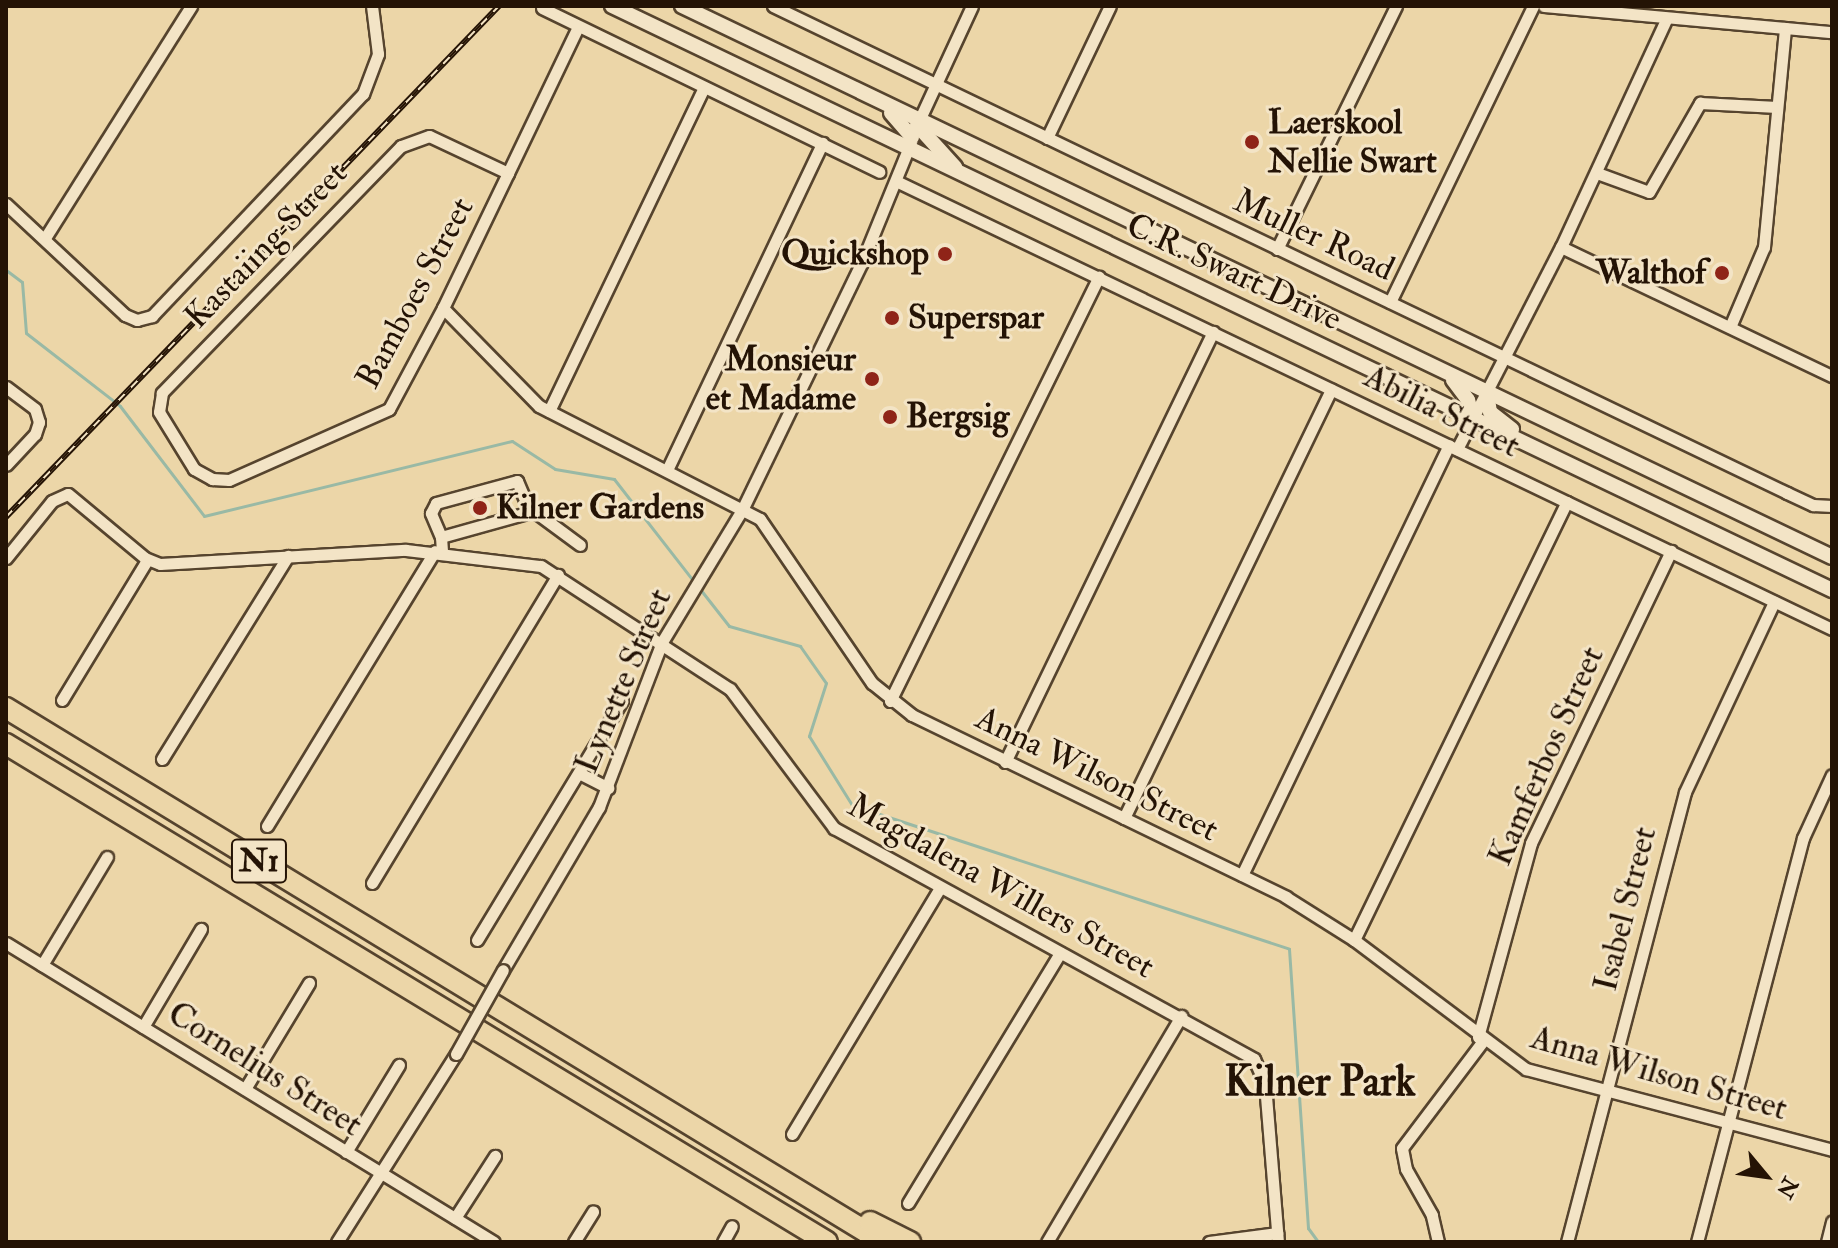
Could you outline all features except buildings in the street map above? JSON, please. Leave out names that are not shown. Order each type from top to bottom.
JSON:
[{"type":"highway","name":"N1","points":[[6,708],[883,1242]]},
{"type":"highway","name":"N1","points":[[6,744],[827,1242]]},
{"type":"highway","points":[[804,1194],[910,1242]]},
{"type":"main road","name":"C.R. Swart Drive","points":[[612,6],[914,132],[1448,374],[1832,557]]},
{"type":"main road","name":"C.R. Swart Drive","points":[[682,6],[879,102],[956,171],[1832,590]]},
{"type":"main road","points":[[914,132],[956,171]]},
{"type":"main road","points":[[1448,374],[1468,400],[1473,418]]},
{"type":"main road","points":[[1487,393],[1490,412],[1527,443]]},
{"type":"street","points":[[45,238],[191,6]]},
{"type":"street","points":[[6,204],[125,315],[137,320],[152,316],[363,94],[377,64],[372,6]]},
{"type":"street","name":"Muller Road","points":[[773,6],[1813,505],[1832,506]]},
{"type":"street","name":"Lynette Street","points":[[337,1242],[456,1054],[608,788],[662,642],[702,571],[743,508],[898,182],[914,132],[972,6]]},
{"type":"street","points":[[1047,138],[1110,6]]},
{"type":"street","points":[[1277,249],[1396,6]]},
{"type":"street","points":[[1390,302],[1533,6]]},
{"type":"street","points":[[1544,6],[1832,32]]},
{"type":"street","points":[[542,8],[879,172]]},
{"type":"street","points":[[1242,875],[1453,447],[1507,358],[1597,173],[1667,18]]},
{"type":"street","name":"Bamboes Street","points":[[209,478],[229,480],[385,412],[443,308],[578,27]]},
{"type":"street","points":[[1730,327],[1764,247],[1785,28]]},
{"type":"street","points":[[549,411],[704,87]]},
{"type":"street","points":[[1597,173],[1649,192],[1700,103],[1777,107]]},
{"type":"street","name":"Kastaiing Street","points":[[209,478],[192,467],[161,418],[160,397],[401,146],[429,136],[508,173]]},
{"type":"street","points":[[668,468],[822,143]]},
{"type":"street","name":"Abilia Street","points":[[898,182],[1832,629]]},
{"type":"street","points":[[1561,247],[1832,376]]},
{"type":"street","points":[[890,701],[1099,277]]},
{"type":"street","name":"Anna Wilson Street","points":[[443,308],[549,411],[743,508],[772,533],[848,650],[890,701],[1005,762],[1242,875],[1354,940],[1480,1039],[1531,1072],[1829,1151]]},
{"type":"street","points":[[1005,762],[1213,332]]},
{"type":"street","points":[[6,387],[39,416],[35,434],[6,465]]},
{"type":"street","points":[[1124,818],[1331,389]]},
{"type":"street","points":[[267,826],[439,551],[441,537],[431,513],[436,503],[517,481],[530,512]]},
{"type":"street","points":[[6,558],[55,499],[76,496],[147,560],[62,700]]},
{"type":"street","points":[[1354,940],[1567,502]]},
{"type":"street","points":[[441,537],[530,512],[541,513],[580,545]]},
{"type":"street","name":"Magdalena Willers Street","points":[[147,560],[175,564],[288,556],[439,551],[526,561],[558,575],[735,693],[822,819],[940,888],[1249,1055],[1260,1068],[1277,1238]]},
{"type":"street","name":"Kamferbos Street","points":[[1438,1242],[1432,1215],[1406,1169],[1402,1148],[1480,1039],[1531,843],[1671,551]]},
{"type":"street","points":[[162,759],[288,556]]},
{"type":"street","points":[[372,883],[558,575]]},
{"type":"street","name":"Isabel Street","points":[[1567,1242],[1685,792],[1774,602]]},
{"type":"street","points":[[477,940],[622,701]]},
{"type":"street","points":[[579,773],[608,788]]},
{"type":"street","points":[[1697,1242],[1803,838],[1832,775]]},
{"type":"street","points":[[42,965],[107,857]]},
{"type":"street","points":[[792,1134],[940,888]]},
{"type":"street","points":[[143,1027],[201,929]]},
{"type":"street","name":"Cornelius Street","points":[[6,943],[494,1242]]},
{"type":"street","points":[[908,1203],[1060,953]]},
{"type":"street","points":[[245,1089],[309,983]]},
{"type":"street","points":[[1047,1242],[1181,1016]]},
{"type":"street","points":[[346,1152],[399,1065]]},
{"type":"street","points":[[455,1218],[495,1156]]},
{"type":"street","points":[[574,1242],[593,1211]]},
{"type":"street","points":[[1827,1242],[1832,1222]]},
{"type":"street","points":[[723,1242],[732,1226]]},
{"type":"street","points":[[1209,1242],[1277,1238]]},
{"type":"waterway","points":[[6,270],[22,282],[26,333],[120,406],[204,516],[512,441],[555,469],[614,479],[695,583]]},
{"type":"waterway","points":[[700,589],[729,626],[800,646],[826,683],[809,736],[852,805],[1289,949],[1308,1228],[1318,1242]]},
{"type":"railway","points":[[6,517],[499,6]]},
{"type":"place","name":"Laerskool Nellie Swart","points":[[1252,142]]},
{"type":"place","name":"Quickshop","points":[[945,254]]},
{"type":"place","name":"Walthof","points":[[1722,273]]},
{"type":"place","name":"Superspar","points":[[892,318]]},
{"type":"place","name":"Monsieur et Madame","points":[[872,379]]},
{"type":"place","name":"Bergsig","points":[[890,417]]},
{"type":"place","name":"Kilner Gardens","points":[[480,508]]},
{"type":"district","name":"Kilner Park","points":[[1320,1082]]}]
